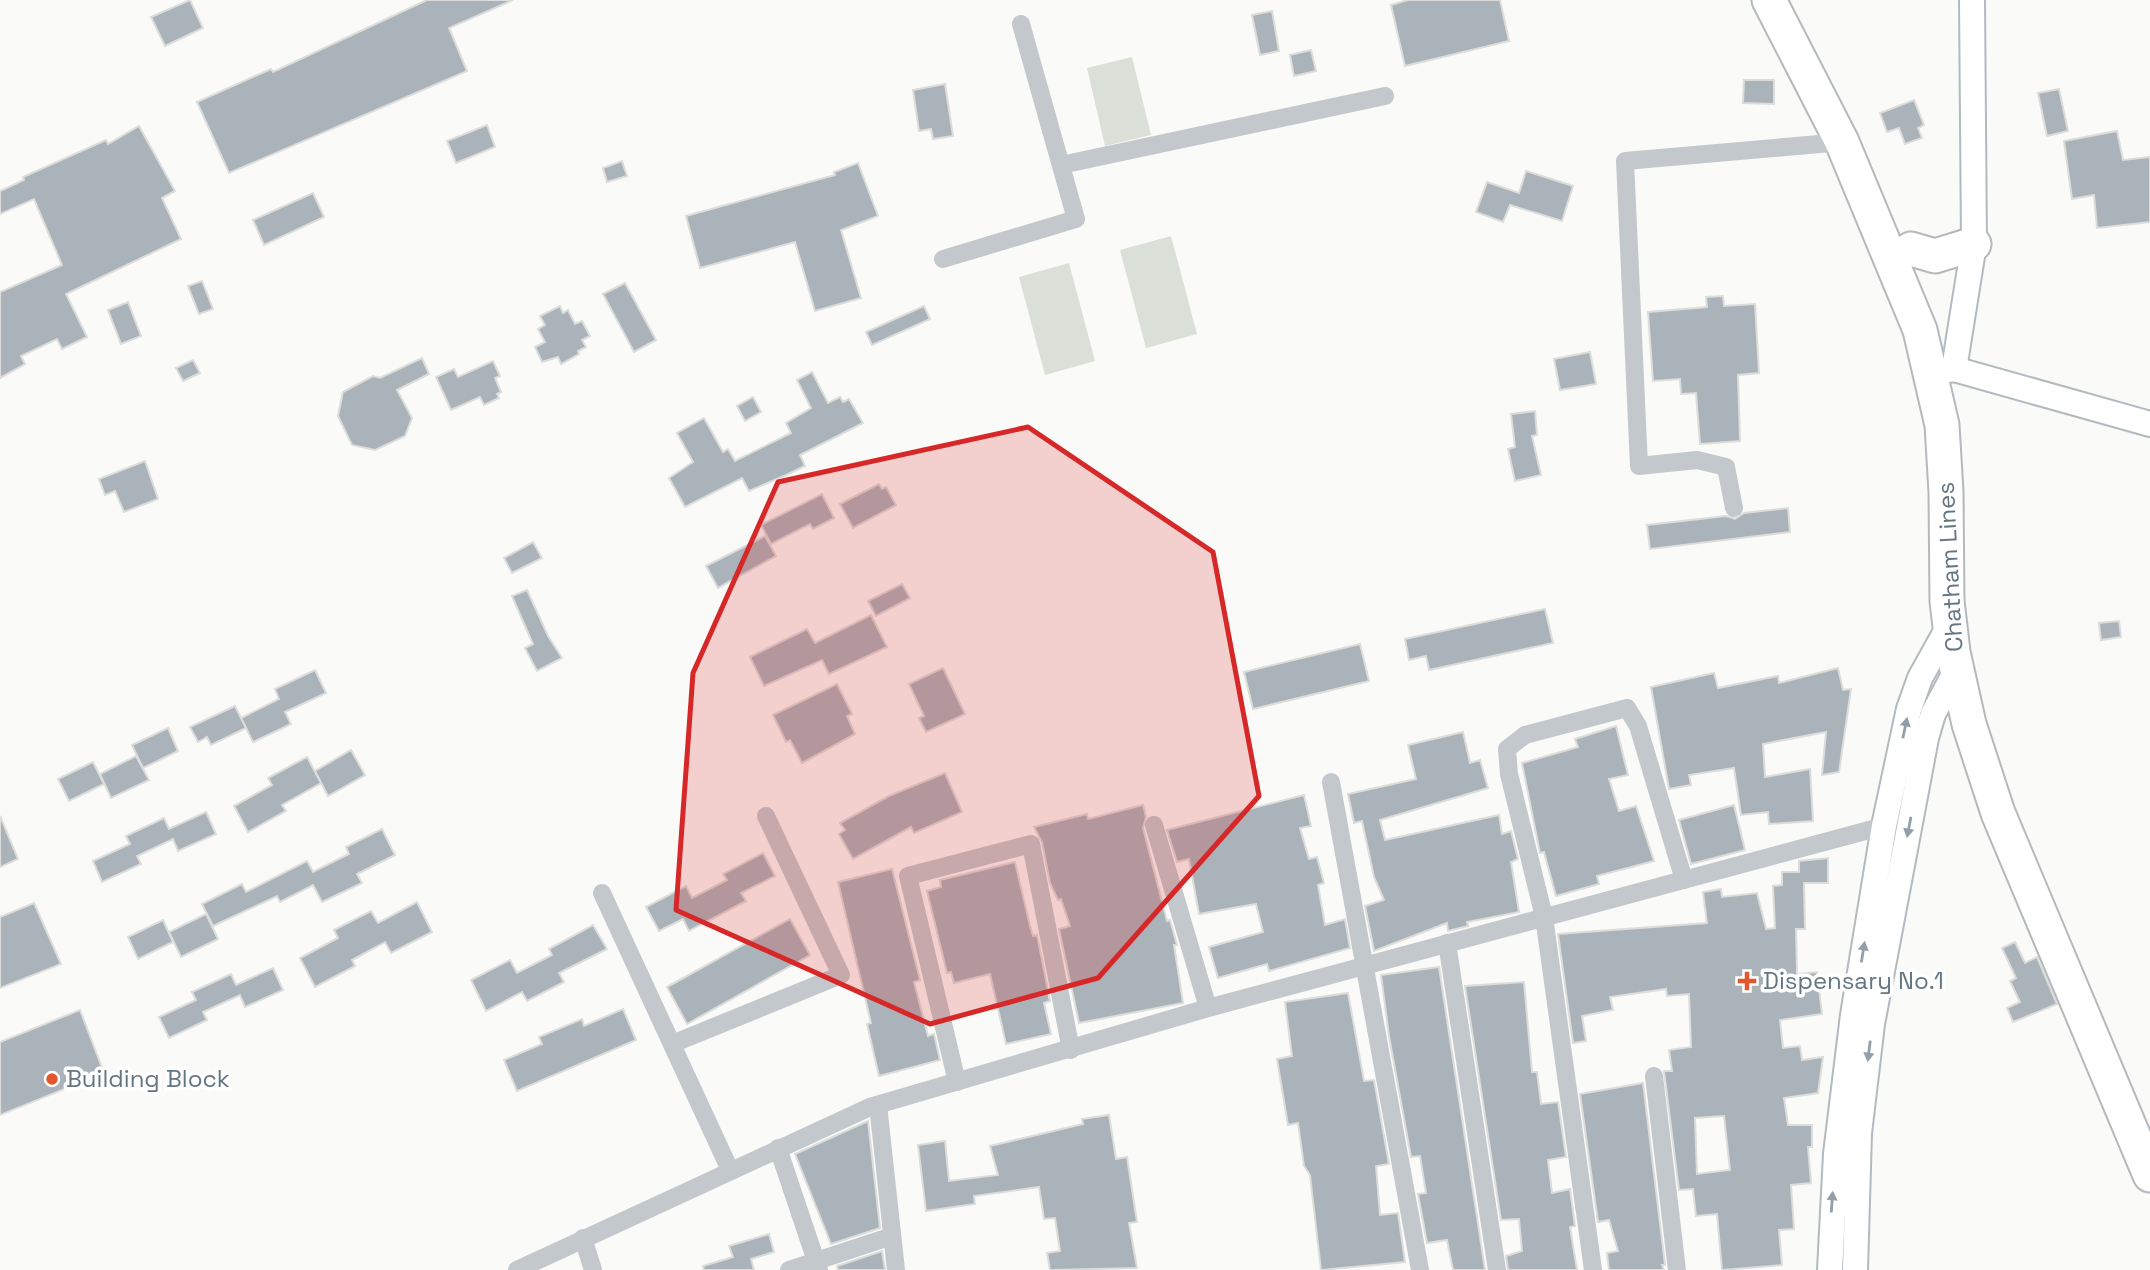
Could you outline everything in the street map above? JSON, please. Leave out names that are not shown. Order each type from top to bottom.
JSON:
[{"type":"highway","name":"Chatham Lines","points":[[1769,0],[1842,142],[1897,269],[1920,330],[1942,371],[1964,443],[1970,637],[1994,743],[2026,833],[2150,1131]]},
{"type":"highway","name":"Chatham Lines","points":[[1790,0],[1856,126],[1932,298],[1942,371],[1950,624],[1969,723],[1998,813],[2150,1175]]},
{"type":"highway","points":[[1911,249],[1935,256],[1974,244]]},
{"type":"main road","points":[[1972,0],[1974,244],[1942,371],[2150,424]]},
{"type":"main road","points":[[1830,1270],[1836,1154],[1851,1029],[1884,826],[1909,709],[1920,678],[1950,624]]},
{"type":"main road","points":[[1855,1270],[1859,1133],[1872,1024],[1926,738],[1933,714],[1957,670]]},
{"type":"street","points":[[943,259],[1076,219],[1021,24]]},
{"type":"street","points":[[1061,165],[1385,96]]},
{"type":"street","points":[[1734,508],[1726,467],[1697,460],[1639,466],[1625,161],[1842,142]]},
{"type":"street","points":[[1593,1270],[1544,917],[1509,774],[1507,749],[1525,735],[1627,708],[1638,726],[1684,880]]},
{"type":"street","points":[[1331,782],[1420,1270]]},
{"type":"street","points":[[672,1044],[841,975],[766,816]]},
{"type":"street","points":[[1154,825],[1208,1008]]},
{"type":"street","points":[[517,1270],[778,1148],[878,1105],[1208,1008],[1884,826]]},
{"type":"street","points":[[957,1082],[908,876],[1031,844],[1071,1050]]},
{"type":"street","points":[[602,893],[730,1170]]},
{"type":"street","points":[[1447,943],[1497,1270]]},
{"type":"street","points":[[1654,1076],[1677,1270]]},
{"type":"street","points":[[878,1105],[896,1270]]},
{"type":"street","points":[[778,1148],[817,1265]]},
{"type":"street","points":[[789,1270],[817,1265],[892,1236]]},
{"type":"street","points":[[583,1238],[593,1270]]},
{"type":"highlighted area","points":[[1028,427],[1213,552],[1259,796],[1098,978],[930,1024],[676,910],[693,673],[778,482]]},
{"type":"shaded area","points":[[1132,57],[1151,135],[1105,146],[1087,68]]},
{"type":"shaded area","points":[[1171,236],[1197,334],[1146,348],[1120,250]]},
{"type":"shaded area","points":[[1069,263],[1095,361],[1045,375],[1019,277]]},
{"type":"building","points":[[190,0],[203,28],[165,46],[151,17]]},
{"type":"building","points":[[427,0],[513,0],[449,28],[467,71],[229,173],[197,102],[271,69],[273,72]]},
{"type":"building","points":[[1408,0],[1500,0],[1509,41],[1405,66],[1391,5]]},
{"type":"building","points":[[1272,11],[1279,51],[1260,55],[1252,15]]},
{"type":"building","points":[[1311,50],[1316,71],[1294,76],[1290,55]]},
{"type":"building","points":[[1744,80],[1774,80],[1774,104],[1743,103]]},
{"type":"building","points":[[945,84],[953,136],[933,139],[931,129],[919,131],[913,90]]},
{"type":"building","points":[[2059,89],[2068,131],[2047,136],[2038,93]]},
{"type":"building","points":[[1914,100],[1924,125],[1918,128],[1922,138],[1905,144],[1899,128],[1887,132],[1880,113]]},
{"type":"building","points":[[487,125],[495,147],[456,163],[447,141]]},
{"type":"building","points":[[139,126],[175,191],[162,198],[181,239],[66,294],[87,337],[62,349],[57,339],[21,356],[25,364],[0,378],[0,292],[62,265],[34,199],[0,214],[0,191],[24,180],[23,177],[106,140],[108,144]]},
{"type":"building","points":[[2117,131],[2123,160],[2150,157],[2150,222],[2097,228],[2094,195],[2072,199],[2064,141]]},
{"type":"building","points":[[622,161],[627,176],[607,182],[603,168]]},
{"type":"building","points":[[858,163],[878,216],[841,230],[861,298],[815,311],[795,242],[700,268],[686,216],[835,175],[834,172]]},
{"type":"building","points":[[1526,171],[1573,186],[1562,221],[1510,205],[1503,222],[1476,212],[1487,182],[1519,193]]},
{"type":"building","points":[[313,193],[324,217],[264,245],[253,220]]},
{"type":"building","points":[[202,281],[213,309],[199,314],[188,286]]},
{"type":"building","points":[[625,283],[656,340],[634,352],[603,294]]},
{"type":"building","points":[[1723,296],[1724,306],[1755,304],[1759,373],[1738,375],[1740,441],[1700,444],[1696,393],[1681,394],[1680,379],[1653,381],[1648,312],[1707,307],[1706,297]]},
{"type":"building","points":[[128,302],[141,336],[121,344],[108,310]]},
{"type":"building","points":[[560,306],[563,313],[568,310],[575,324],[582,321],[590,336],[582,340],[586,347],[578,351],[579,354],[561,364],[558,357],[542,362],[535,347],[545,342],[538,329],[545,325],[540,316]]},
{"type":"building","points":[[924,306],[930,319],[872,345],[866,332]]},
{"type":"building","points":[[1590,352],[1596,384],[1560,390],[1554,359]]},
{"type":"building","points":[[422,358],[429,374],[397,390],[412,418],[405,436],[375,450],[352,445],[338,416],[343,392],[373,376],[380,378]]},
{"type":"building","points":[[193,360],[200,373],[183,381],[176,368]]},
{"type":"building","points":[[493,361],[500,376],[495,378],[501,392],[497,394],[499,398],[484,405],[480,397],[451,410],[436,377],[454,369],[458,377]]},
{"type":"building","points":[[812,372],[828,403],[840,397],[843,402],[849,399],[863,423],[800,455],[805,466],[786,475],[749,491],[742,478],[685,507],[669,478],[693,462],[677,433],[704,418],[723,452],[728,449],[735,461],[791,433],[786,423],[811,408],[797,380]]},
{"type":"building","points":[[753,397],[761,412],[745,421],[737,406]]},
{"type":"building","points":[[1535,411],[1537,435],[1532,436],[1541,475],[1515,481],[1508,449],[1515,447],[1511,414]]},
{"type":"building","points":[[145,461],[158,499],[124,512],[115,491],[105,495],[99,479]]},
{"type":"building","points":[[879,484],[882,489],[886,487],[896,505],[853,528],[840,504]]},
{"type":"building","points":[[822,494],[834,518],[813,529],[810,524],[771,544],[761,525]]},
{"type":"building","points":[[1788,508],[1790,532],[1650,549],[1647,525],[1726,516],[1735,519],[1744,513]]},
{"type":"building","points":[[765,536],[776,556],[718,588],[706,566]]},
{"type":"building","points":[[533,542],[542,558],[512,573],[504,558]]},
{"type":"building","points":[[902,584],[910,598],[876,616],[868,601]]},
{"type":"building","points":[[527,590],[548,636],[562,658],[537,671],[525,648],[533,644],[512,596]]},
{"type":"building","points":[[1545,609],[1553,643],[1429,670],[1426,656],[1409,660],[1405,639]]},
{"type":"building","points":[[871,615],[887,647],[829,674],[822,660],[764,686],[750,657],[807,629],[815,643]]},
{"type":"building","points":[[2119,621],[2121,637],[2101,640],[2099,623]]},
{"type":"building","points":[[1360,644],[1369,681],[1253,709],[1244,672]]},
{"type":"building","points":[[943,668],[965,714],[926,732],[919,718],[924,716],[909,684]]},
{"type":"building","points":[[1838,668],[1843,690],[1851,689],[1839,772],[1822,775],[1826,732],[1763,744],[1765,777],[1810,769],[1813,821],[1769,824],[1768,812],[1741,815],[1734,768],[1689,775],[1691,785],[1669,789],[1651,687],[1714,673],[1718,688],[1778,676],[1779,683]]},
{"type":"building","points":[[315,670],[326,693],[285,712],[291,724],[253,742],[241,718],[279,699],[275,689]]},
{"type":"building","points":[[837,684],[852,714],[847,716],[855,734],[802,763],[790,740],[786,742],[773,715]]},
{"type":"building","points":[[235,706],[246,728],[211,745],[207,737],[198,742],[190,727]]},
{"type":"building","points":[[1616,726],[1628,775],[1609,779],[1619,811],[1636,806],[1654,861],[1597,876],[1599,884],[1556,896],[1544,852],[1540,853],[1522,763],[1578,747],[1575,739]]},
{"type":"building","points":[[168,728],[178,751],[143,768],[132,745]]},
{"type":"building","points":[[1463,732],[1470,763],[1480,760],[1488,788],[1380,820],[1385,840],[1499,815],[1502,834],[1511,831],[1518,859],[1511,862],[1519,912],[1467,922],[1468,926],[1448,931],[1447,923],[1374,951],[1365,906],[1384,900],[1374,877],[1362,821],[1354,823],[1348,794],[1416,779],[1408,745]]},
{"type":"building","points":[[351,750],[365,775],[328,796],[315,771]]},
{"type":"building","points":[[136,756],[149,780],[111,798],[100,774]]},
{"type":"building","points":[[307,757],[321,783],[282,805],[286,811],[248,832],[234,806],[272,785],[268,778]]},
{"type":"building","points":[[93,762],[104,784],[69,801],[58,779]]},
{"type":"building","points":[[945,773],[962,812],[914,833],[911,827],[853,859],[839,834],[845,830],[840,823],[889,796]]},
{"type":"building","points":[[1304,795],[1311,826],[1300,828],[1309,859],[1317,857],[1324,883],[1318,885],[1325,925],[1345,919],[1350,948],[1269,971],[1267,964],[1218,978],[1209,947],[1263,932],[1256,904],[1199,914],[1189,859],[1177,862],[1167,830]]},
{"type":"building","points":[[1143,805],[1146,817],[1143,828],[1167,921],[1170,920],[1177,945],[1174,945],[1183,1003],[1079,1023],[1059,929],[1070,926],[1061,899],[1058,900],[1050,883],[1042,842],[1034,827],[1087,814],[1088,819]]},
{"type":"building","points":[[1734,805],[1745,850],[1691,864],[1679,820]]},
{"type":"building","points":[[206,812],[216,834],[178,851],[173,839],[137,856],[141,864],[102,882],[93,861],[130,844],[126,836],[164,818],[169,829]]},
{"type":"building","points":[[0,816],[18,859],[0,867]]},
{"type":"building","points":[[382,829],[395,855],[357,874],[362,883],[322,902],[313,885],[280,902],[277,896],[213,926],[202,904],[242,884],[246,892],[307,861],[313,872],[349,854],[346,847]]},
{"type":"building","points":[[763,853],[775,876],[741,893],[746,901],[689,931],[683,919],[659,931],[646,907],[686,886],[692,898],[727,880],[723,874]]},
{"type":"building","points":[[1828,858],[1828,883],[1804,883],[1805,929],[1796,929],[1797,974],[1817,972],[1822,1014],[1780,1020],[1783,1048],[1800,1046],[1802,1060],[1823,1057],[1818,1093],[1784,1098],[1788,1125],[1812,1125],[1812,1147],[1808,1147],[1811,1183],[1791,1185],[1794,1229],[1779,1230],[1782,1265],[1722,1270],[1717,1214],[1696,1216],[1693,1189],[1679,1190],[1664,1071],[1672,1071],[1669,1050],[1691,1047],[1689,994],[1667,996],[1666,989],[1610,997],[1613,1010],[1582,1016],[1586,1041],[1573,1043],[1558,934],[1707,923],[1703,892],[1721,889],[1722,897],[1757,893],[1766,929],[1775,928],[1773,886],[1782,885],[1782,872],[1799,872],[1799,861]],"holes":[[[1724,1116],[1730,1170],[1697,1174],[1695,1118]]]},
{"type":"building","points":[[1015,862],[1033,936],[1037,935],[1050,1001],[1044,1003],[1051,1034],[1006,1044],[990,974],[954,983],[951,972],[947,973],[927,891],[941,887],[940,880]]},
{"type":"building","points":[[892,869],[920,980],[914,982],[928,1036],[934,1034],[940,1060],[879,1076],[867,1024],[871,1023],[838,882]]},
{"type":"building","points":[[417,902],[432,932],[391,953],[385,942],[352,960],[355,966],[315,987],[300,958],[338,938],[334,930],[371,911],[378,923]]},
{"type":"building","points":[[34,903],[61,964],[0,988],[0,917]]},
{"type":"building","points":[[206,914],[218,939],[181,957],[169,932]]},
{"type":"building","points":[[790,919],[810,955],[687,1024],[667,987]]},
{"type":"building","points":[[163,920],[173,942],[138,959],[128,937]]},
{"type":"building","points":[[593,925],[607,949],[559,973],[564,982],[527,1001],[522,992],[486,1011],[471,980],[510,960],[517,973],[552,955],[549,949]]},
{"type":"building","points":[[2015,942],[2025,963],[2037,957],[2057,1004],[2013,1022],[2007,1008],[2020,1002],[2010,981],[2016,978],[2002,948]]},
{"type":"building","points":[[1439,967],[1485,1270],[1453,1270],[1447,1240],[1427,1243],[1418,1194],[1426,1193],[1420,1156],[1411,1157],[1389,1036],[1381,975]]},
{"type":"building","points":[[273,968],[283,990],[245,1007],[240,995],[203,1012],[207,1020],[169,1038],[159,1017],[196,1000],[192,992],[231,974],[236,985]]},
{"type":"building","points":[[1524,982],[1532,1072],[1537,1072],[1541,1104],[1558,1102],[1566,1157],[1548,1160],[1552,1193],[1570,1189],[1575,1226],[1570,1227],[1577,1270],[1508,1270],[1506,1256],[1522,1251],[1519,1219],[1501,1220],[1465,986]]},
{"type":"building","points":[[1348,993],[1364,1081],[1374,1080],[1389,1164],[1376,1166],[1380,1215],[1398,1213],[1405,1262],[1321,1270],[1310,1175],[1304,1166],[1298,1123],[1288,1125],[1277,1059],[1292,1056],[1285,1002]]},
{"type":"building","points":[[623,1009],[636,1040],[517,1091],[504,1060],[542,1044],[539,1037],[582,1019],[584,1026]]},
{"type":"building","points":[[80,1010],[104,1073],[0,1115],[0,1042]]},
{"type":"building","points":[[1643,1083],[1665,1265],[1662,1265],[1664,1270],[1609,1270],[1607,1253],[1618,1251],[1609,1220],[1598,1222],[1580,1094]]},
{"type":"building","points":[[1109,1115],[1116,1159],[1127,1157],[1137,1222],[1129,1223],[1137,1268],[1050,1270],[1047,1253],[1060,1251],[1055,1218],[1044,1219],[1039,1187],[974,1196],[975,1204],[926,1211],[918,1145],[945,1141],[949,1181],[998,1175],[990,1146],[1083,1124],[1082,1119]]},
{"type":"building","points":[[868,1121],[880,1228],[831,1244],[795,1154]]},
{"type":"building","points":[[769,1234],[774,1252],[751,1259],[754,1270],[704,1270],[703,1266],[733,1257],[729,1246]]},
{"type":"building","points":[[882,1251],[885,1270],[838,1270],[837,1266]]},
{"type":"place","name":"Dispensary No.1","points":[[1747,981]]},
{"type":"place","name":"Building Block","points":[[52,1079]]}]
